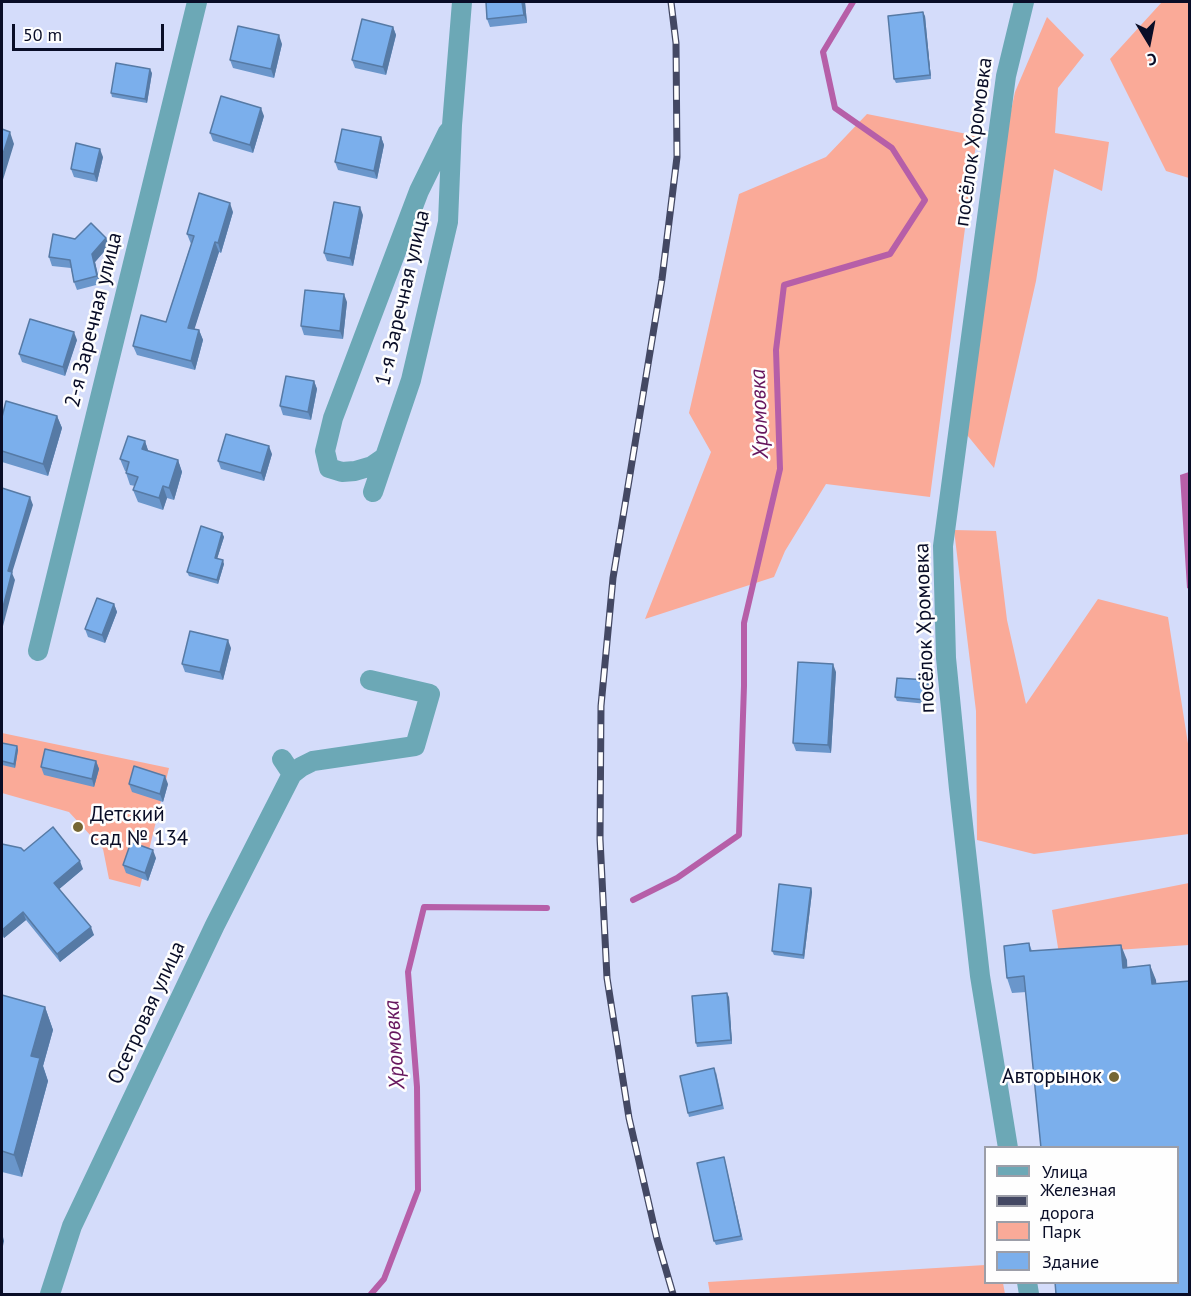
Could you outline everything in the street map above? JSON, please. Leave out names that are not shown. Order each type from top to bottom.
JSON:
[{"type":"street","name":"2-я Заречная улица","points":[[38,651],[197,2]]},
{"type":"street","name":"1-я Заречная улица","points":[[373,492],[411,380],[448,222],[452,125],[462,2]]},
{"type":"street","name":"посёлок Хромовка","points":[[1008,1146],[980,976],[959,789],[946,658],[943,546],[1006,76],[1024,2]]},
{"type":"street","points":[[385,457],[372,466],[355,471],[342,471],[329,468],[325,452],[333,418],[419,191],[452,125]]},
{"type":"street","name":"Осетровая улица","points":[[50,1294],[72,1226],[215,925],[287,767],[301,767],[313,761],[415,746],[430,694],[370,680]]},
{"type":"green space","points":[[1162,2],[1189,2],[1189,178],[1166,171],[1110,59]]},
{"type":"green space","points":[[1047,17],[1084,55],[1058,88],[1055,133],[1109,142],[1102,191],[1054,169],[1036,281],[994,468],[963,430],[984,237],[1015,92]]},
{"type":"green space","points":[[867,114],[977,136],[930,497],[826,484],[785,551],[774,577],[645,619],[711,452],[689,413],[739,194],[826,157]]},
{"type":"green space","points":[[954,530],[996,531],[1007,620],[1026,704],[1098,599],[1168,617],[1189,750],[1189,834],[1034,854],[977,840],[976,711]]},
{"type":"green space","points":[[2,733],[169,768],[140,887],[109,879],[103,849],[69,812],[2,793]]},
{"type":"green space","points":[[1189,883],[1189,945],[1059,954],[1052,910]]},
{"type":"green space","points":[[984,1265],[984,1284],[1003,1284],[1005,1294],[710,1294],[708,1282]]},
{"type":"shaded area","points":[[1190,472],[1189,589],[1187,588],[1180,475]]},
{"type":"building","points":[[486,2],[522,2],[524,15],[487,19]]},
{"type":"building","points":[[923,12],[930,75],[894,79],[888,16]]},
{"type":"building","points":[[362,19],[393,27],[383,67],[352,60]]},
{"type":"building","points":[[238,26],[279,35],[271,69],[230,60]]},
{"type":"building","points":[[116,63],[150,69],[145,99],[111,93]]},
{"type":"building","points":[[221,96],[261,108],[250,145],[210,133]]},
{"type":"building","points":[[2,129],[10,132],[2,157]]},
{"type":"building","points":[[342,129],[381,137],[374,171],[335,162]]},
{"type":"building","points":[[76,143],[100,149],[94,174],[71,169]]},
{"type":"building","points":[[199,193],[230,203],[188,328],[199,330],[191,361],[133,346],[141,315],[166,322],[194,236],[187,234]]},
{"type":"building","points":[[334,202],[360,207],[350,258],[324,253]]},
{"type":"building","points":[[91,223],[106,238],[92,254],[97,276],[74,282],[70,260],[49,257],[53,234],[75,239]]},
{"type":"building","points":[[305,290],[344,294],[340,331],[301,326]]},
{"type":"building","points":[[30,319],[74,332],[63,367],[19,354]]},
{"type":"building","points":[[286,376],[314,381],[308,412],[280,406]]},
{"type":"building","points":[[6,401],[57,416],[43,464],[2,451],[2,417]]},
{"type":"building","points":[[226,434],[269,446],[261,473],[218,461]]},
{"type":"building","points":[[128,436],[145,441],[142,449],[178,460],[169,488],[163,486],[159,498],[133,490],[138,477],[126,473],[129,462],[120,459]]},
{"type":"building","points":[[2,488],[30,497],[8,571],[12,572],[2,611]]},
{"type":"building","points":[[201,526],[222,533],[215,558],[223,560],[217,580],[187,572]]},
{"type":"building","points":[[97,598],[114,604],[102,635],[85,629]]},
{"type":"building","points":[[190,631],[228,640],[220,672],[182,664]]},
{"type":"building","points":[[798,662],[833,664],[828,745],[793,743]]},
{"type":"building","points":[[897,678],[927,680],[926,700],[895,697]]},
{"type":"building","points":[[2,743],[17,746],[14,764],[2,761]]},
{"type":"building","points":[[45,749],[96,761],[92,779],[41,767]]},
{"type":"building","points":[[134,766],[165,776],[160,794],[129,784]]},
{"type":"building","points":[[53,827],[80,861],[54,883],[91,927],[57,954],[23,912],[2,930],[2,844],[21,848],[24,851]]},
{"type":"building","points":[[131,842],[153,850],[145,873],[123,865]]},
{"type":"building","points":[[779,884],[811,888],[803,955],[772,951]]},
{"type":"building","name":"Авторынок","points":[[1029,943],[1030,951],[1121,945],[1123,968],[1150,965],[1152,984],[1190,981],[1190,1294],[1056,1294],[1055,1284],[1179,1284],[1179,1146],[1041,1146],[1024,976],[1007,978],[1004,946]]},
{"type":"building","points":[[727,993],[731,1040],[696,1043],[692,996]]},
{"type":"building","points":[[2,995],[45,1007],[31,1056],[40,1058],[14,1155],[2,1151]]},
{"type":"building","points":[[714,1068],[722,1105],[688,1113],[680,1076]]},
{"type":"building","points":[[724,1157],[741,1236],[714,1241],[697,1163]]},
{"type":"waterway","name":"Хромовка","points":[[633,900],[677,878],[739,835],[744,623],[780,469],[776,350],[784,285],[890,254],[925,200],[892,148],[835,108],[823,52],[853,2]]},
{"type":"waterway","name":"Хромовка","points":[[371,1294],[384,1279],[418,1190],[417,1087],[408,972],[424,907],[547,908]]},
{"type":"railway","points":[[671,2],[676,43],[677,157],[662,279],[613,578],[601,706],[600,839],[607,978],[629,1118],[657,1239],[673,1294]]},
{"type":"place","name":"Детский сад № 134","points":[[78,827]]},
{"type":"place","name":"Авторынок","points":[[1114,1077]]}]
